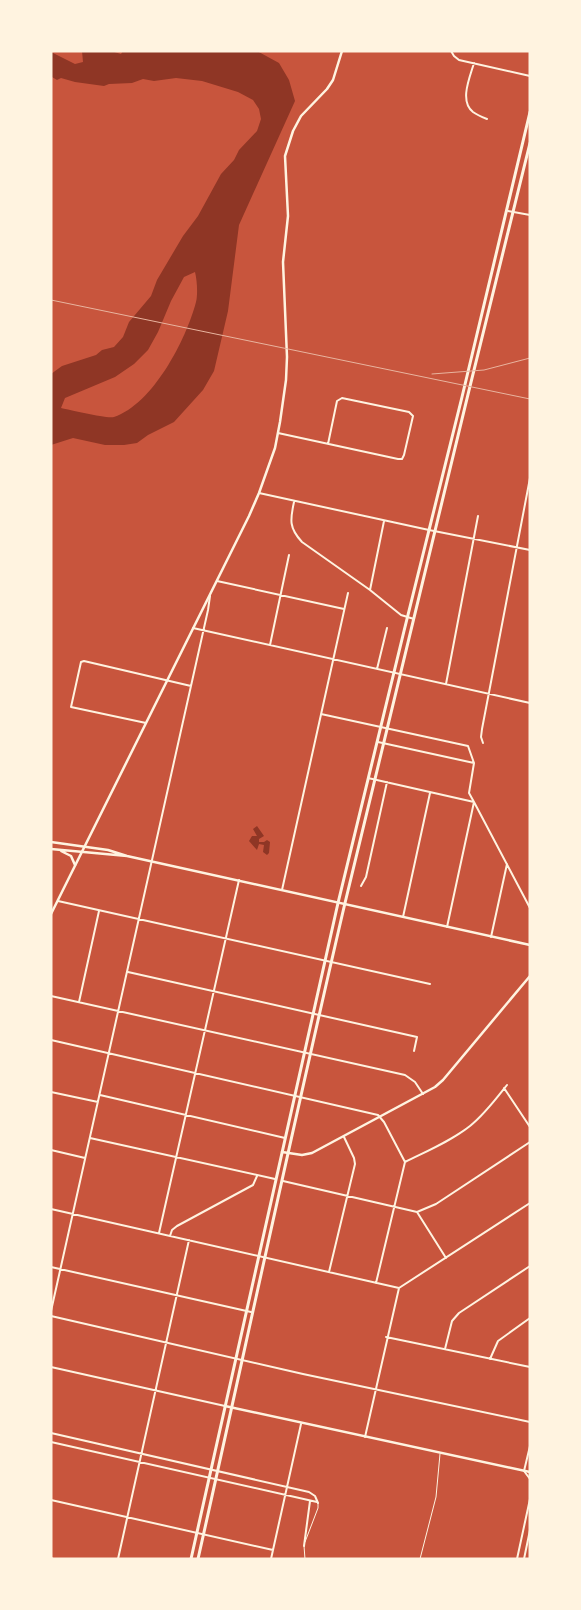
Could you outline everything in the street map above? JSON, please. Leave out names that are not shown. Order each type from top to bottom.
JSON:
[{"type":"main road","points":[[474,358],[506,210],[530,112]]},
{"type":"main road","points":[[191,1559],[313,1013],[380,727],[428,530],[530,143]]},
{"type":"main road","points":[[198,1559],[345,904],[436,532],[464,397]]},
{"type":"street","points":[[51,914],[210,596],[259,493],[278,433],[287,357],[283,262],[288,216],[285,156],[293,131],[301,116],[327,90],[333,80],[342,51]]},
{"type":"street","points":[[451,51],[459,60],[530,76]]},
{"type":"street","points":[[474,63],[466,98],[467,105],[472,111],[487,119]]},
{"type":"street","points":[[506,210],[529,216]]},
{"type":"street","points":[[278,433],[328,444],[402,459],[413,416],[410,412],[342,398],[337,401],[328,444]]},
{"type":"street","points":[[483,743],[481,737],[488,694],[530,478]]},
{"type":"street","points":[[259,493],[436,532],[530,550]]},
{"type":"street","points":[[294,501],[291,517],[292,526],[295,534],[302,542],[370,590],[401,615],[414,619]]},
{"type":"street","points":[[446,684],[478,516]]},
{"type":"street","points":[[370,590],[384,521]]},
{"type":"street","points":[[270,645],[289,555]]},
{"type":"street","points":[[217,581],[345,609]]},
{"type":"street","points":[[282,890],[348,592]]},
{"type":"street","points":[[51,1311],[204,631],[210,596]]},
{"type":"street","points":[[193,628],[530,703]]},
{"type":"street","points":[[377,669],[387,628]]},
{"type":"street","points":[[146,723],[71,707],[81,662],[84,661],[191,686]]},
{"type":"street","points":[[321,714],[468,746],[474,763],[469,790],[530,908]]},
{"type":"street","points":[[377,742],[474,763]]},
{"type":"street","points":[[368,778],[474,802]]},
{"type":"street","points":[[361,886],[366,877],[387,782]]},
{"type":"street","points":[[403,917],[430,792]]},
{"type":"street","points":[[447,927],[474,802]]},
{"type":"street","points":[[51,842],[115,851],[128,856]]},
{"type":"street","points":[[51,849],[128,856],[530,945]]},
{"type":"street","points":[[57,850],[71,856],[76,865]]},
{"type":"street","points":[[491,937],[507,864]]},
{"type":"street","points":[[159,1233],[239,880]]},
{"type":"street","points":[[58,901],[430,984]]},
{"type":"street","points":[[79,1002],[99,911]]},
{"type":"street","points":[[128,972],[417,1037],[414,1051]]},
{"type":"street","points":[[282,1152],[308,1154],[344,1137],[423,1094],[443,1080],[530,976]]},
{"type":"street","points":[[51,996],[405,1075],[415,1082],[423,1094]]},
{"type":"street","points":[[51,1040],[372,1112],[381,1117],[405,1162],[376,1283]]},
{"type":"street","points":[[405,1162],[454,1137],[471,1126],[507,1085]]},
{"type":"street","points":[[504,1088],[530,1127]]},
{"type":"street","points":[[51,1092],[98,1102]]},
{"type":"street","points":[[100,1096],[285,1138]]},
{"type":"street","points":[[330,1272],[355,1162],[344,1137]]},
{"type":"street","points":[[90,1138],[276,1180]]},
{"type":"street","points":[[283,1181],[417,1212],[436,1204],[530,1142]]},
{"type":"street","points":[[51,1150],[85,1158]]},
{"type":"street","points":[[170,1236],[172,1230],[178,1225],[253,1185],[257,1176]]},
{"type":"street","points":[[365,1437],[386,1337],[399,1288],[530,1204]]},
{"type":"street","points":[[51,1209],[399,1288]]},
{"type":"street","points":[[417,1212],[446,1258]]},
{"type":"street","points":[[118,1559],[189,1240]]},
{"type":"street","points":[[445,1349],[452,1321],[459,1313],[530,1266]]},
{"type":"street","points":[[51,1267],[253,1313]]},
{"type":"street","points":[[51,1316],[375,1390],[530,1422]]},
{"type":"street","points":[[490,1359],[498,1341],[530,1318]]},
{"type":"street","points":[[386,1337],[530,1367]]},
{"type":"street","points":[[51,1367],[301,1424],[530,1472]]},
{"type":"street","points":[[271,1559],[301,1424]]},
{"type":"street","points":[[51,1433],[309,1492],[315,1496],[318,1503]]},
{"type":"street","points":[[51,1442],[318,1503]]},
{"type":"street","points":[[524,1471],[530,1446]]},
{"type":"street","points":[[524,1471],[530,1479]]},
{"type":"street","points":[[517,1559],[530,1499]]},
{"type":"street","points":[[51,1500],[273,1550]]},
{"type":"street","points":[[304,1546],[310,1501]]},
{"type":"street","points":[[524,1528],[530,1529],[524,1559]]},
{"type":"lane","points":[[420,1559],[436,1497],[440,1453]]},
{"type":"lane","points":[[305,1559],[304,1546],[318,1508],[318,1503]]},
{"type":"shaded area","points":[[82,51],[111,51],[121,54],[123,51],[257,51],[279,63],[289,80],[295,101],[239,225],[228,311],[214,371],[203,390],[174,422],[148,435],[137,443],[124,445],[105,445],[73,438],[51,445],[51,374],[62,366],[114,347],[123,337],[129,322],[151,296],[157,280],[183,236],[198,216],[221,174],[234,160],[239,150],[257,131],[261,119],[259,109],[253,100],[238,92],[202,81],[176,78],[154,81],[143,79],[132,83],[104,86],[61,78],[57,80],[52,77],[51,52],[75,64],[83,62]],"holes":[[[195,272],[196,302],[184,334],[166,369],[142,399],[128,410],[114,417],[97,416],[61,408],[65,398],[115,377],[134,364],[148,350],[184,277]]]},
{"type":"shaded area","points":[[257,826],[264,836],[259,839],[259,842],[267,840],[270,842],[267,855],[263,852],[264,845],[259,844],[257,850],[249,841],[252,836],[257,836],[253,829]]},
{"type":"railway","points":[[51,300],[530,399]]},
{"type":"railway","points":[[432,374],[484,370],[530,358]]}]
